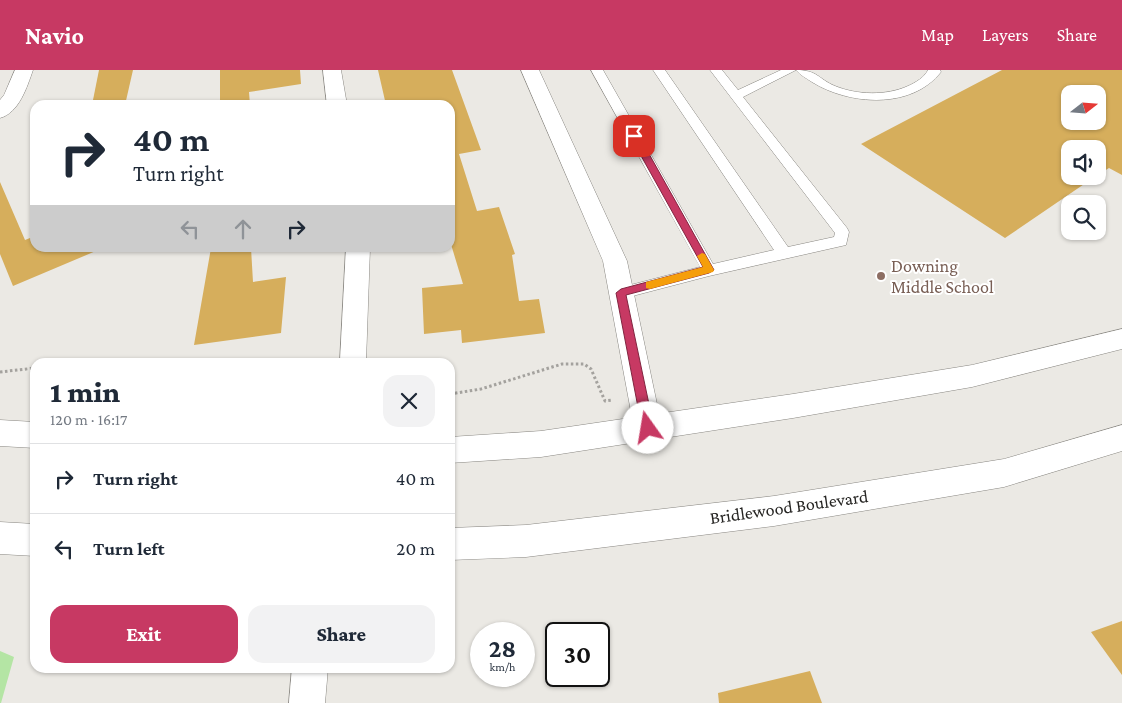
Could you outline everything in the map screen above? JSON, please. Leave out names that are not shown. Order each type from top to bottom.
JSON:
[{"type":"main road","points":[[0,112],[13,97],[24,70]]},
{"type":"main road","points":[[332,70],[337,100]]},
{"type":"main road","points":[[530,70],[614,261],[648,428]]},
{"type":"main road","points":[[353,358],[358,252]]},
{"type":"main road","points":[[455,450],[541,444],[972,376],[1122,339]]},
{"type":"main road","points":[[0,433],[30,435]]},
{"type":"main road","name":"Bridlewood Boulevard","points":[[455,544],[526,542],[774,511],[1004,473],[1122,438]]},
{"type":"main road","points":[[0,538],[30,540]]},
{"type":"main road","points":[[306,703],[309,673]]},
{"type":"lane","points":[[597,70],[709,270]]},
{"type":"lane","points":[[659,70],[784,253]]},
{"type":"lane","points":[[621,293],[709,270],[841,241],[842,232],[716,70]]},
{"type":"lane","points":[[736,96],[790,70]]},
{"type":"lane","points":[[802,70],[830,88],[865,97],[900,94],[920,84],[934,70]]},
{"type":"path","points":[[455,393],[481,389],[502,380],[562,364],[584,364],[591,369],[605,401],[642,397]]},
{"type":"path","points":[[0,372],[30,369]]},
{"type":"green space","points":[[0,651],[14,657],[1,703],[0,703]]},
{"type":"building","points":[[99,70],[133,70],[126,100],[93,100]]},
{"type":"building","points":[[220,70],[300,70],[301,84],[249,92],[250,100],[220,100]]},
{"type":"building","points":[[378,70],[452,70],[481,150],[459,154],[477,211],[499,207],[515,254],[512,255],[519,301],[539,299],[545,333],[462,343],[461,330],[424,334],[422,288],[463,284],[453,252],[455,252],[455,100],[385,100]]},
{"type":"building","name":"Downing Middle School","points":[[1002,70],[1122,70],[1122,175],[1109,168],[1106,170],[1106,140],[1061,140],[1061,185],[1083,185],[1068,195],[1061,195],[1061,200],[1005,238],[861,144]]},
{"type":"building","points":[[0,182],[25,240],[30,238],[30,252],[94,252],[13,286],[0,254]]},
{"type":"building","points":[[210,252],[251,252],[253,282],[286,277],[281,333],[194,345]]},
{"type":"building","points":[[1122,621],[1122,675],[1091,632]]},
{"type":"building","points":[[810,671],[822,703],[719,703],[718,693]]},
{"type":"slow traffic","points":[[650,285],[709,270],[702,256]]},
{"type":"place","name":"Downing Middle School","points":[[881,276]]},
{"type":"route","points":[[634,136],[709,270],[621,293],[648,428]]}]
